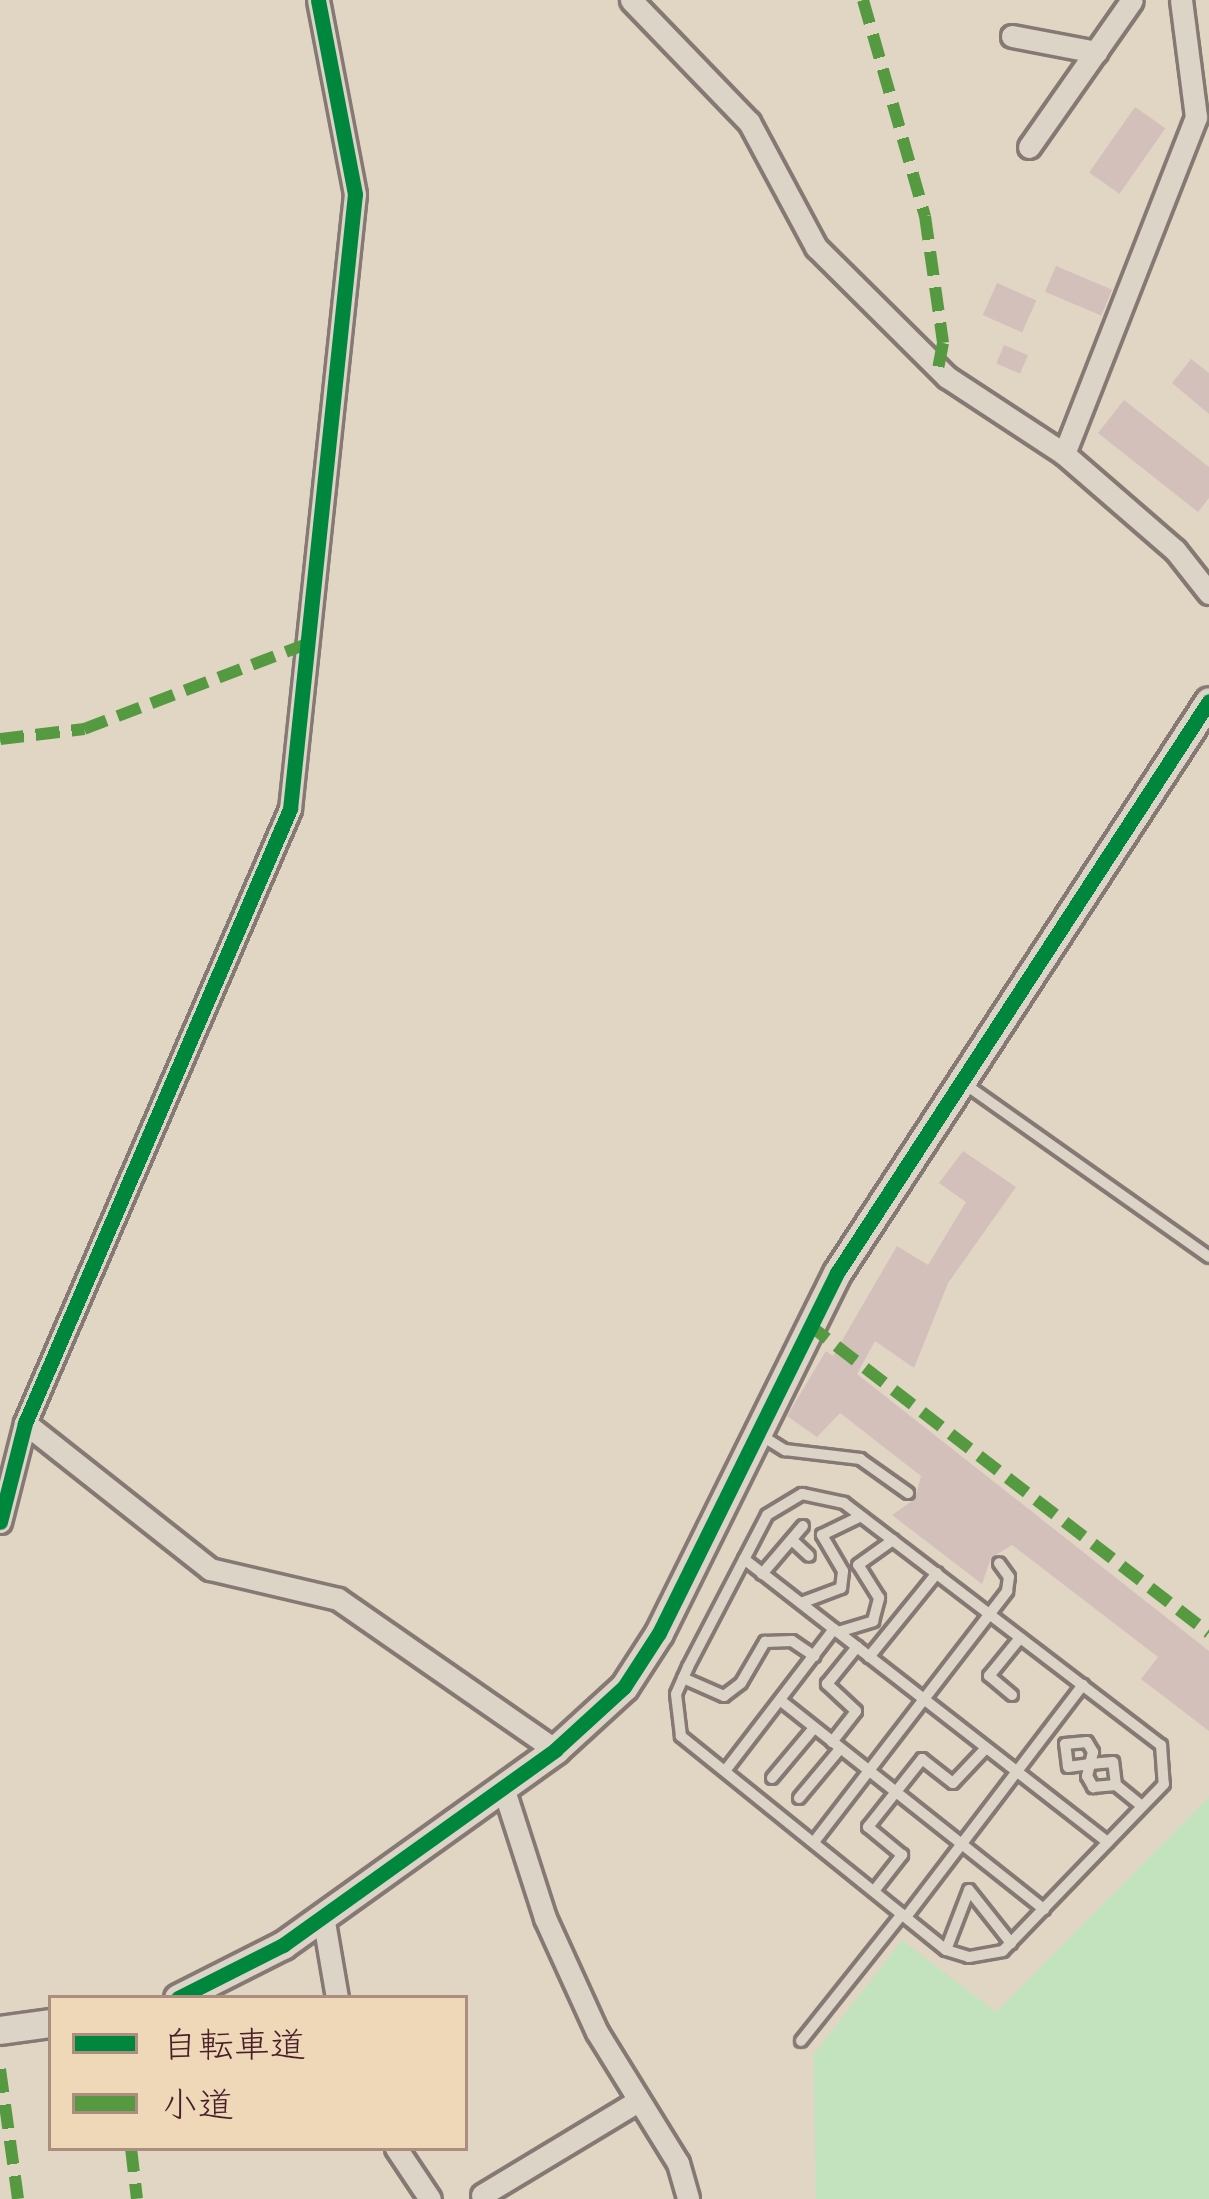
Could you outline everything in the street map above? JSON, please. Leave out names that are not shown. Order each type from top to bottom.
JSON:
[{"type":"street","points":[[0,1522],[25,1423],[290,809],[355,194],[318,0]]},
{"type":"street","points":[[631,0],[748,122],[816,247],[947,377],[1064,454],[1175,550],[1209,593]]},
{"type":"street","points":[[1029,147],[1132,0]]},
{"type":"street","points":[[1064,454],[1196,117],[1181,0]]},
{"type":"street","points":[[1012,36],[1096,52]]},
{"type":"street","points":[[185,1995],[245,1968],[323,1916],[555,1750],[625,1688],[659,1634],[813,1314],[1209,701]]},
{"type":"street","points":[[25,1423],[210,1569],[338,1600],[555,1750]]},
{"type":"street","points":[[502,1787],[545,1918],[638,2102],[678,2163],[688,2199]]},
{"type":"street","points":[[323,1916],[336,1995]]},
{"type":"street","points":[[0,2030],[48,2023]]},
{"type":"street","points":[[482,2195],[638,2102]]},
{"type":"street","points":[[397,2151],[430,2199]]},
{"type":"lane","points":[[961,1082],[1209,1257]]},
{"type":"lane","points":[[756,1432],[784,1450],[860,1460],[908,1493]]},
{"type":"lane","points":[[822,1495],[861,1516],[1161,1745],[1164,1784],[1011,1943],[983,1956],[946,1950],[681,1736],[674,1714],[683,1678],[744,1559],[784,1499],[822,1495]]},
{"type":"lane","points":[[801,1603],[841,1588],[843,1571],[822,1535],[861,1516]]},
{"type":"lane","points":[[763,1574],[803,1526]]},
{"type":"lane","points":[[792,1540],[809,1556]]},
{"type":"lane","points":[[724,1771],[836,1631],[873,1621],[879,1598],[858,1564],[893,1540]]},
{"type":"lane","points":[[744,1559],[1108,1843]]},
{"type":"lane","points":[[814,1843],[1007,1591],[1010,1577],[999,1562]]},
{"type":"lane","points":[[869,1657],[937,1574]]},
{"type":"lane","points":[[1012,1695],[989,1676],[1020,1638]]},
{"type":"lane","points":[[683,1678],[724,1696],[741,1683],[765,1642],[792,1641],[814,1656]]},
{"type":"lane","points":[[800,1798],[856,1711],[826,1684],[857,1647]]},
{"type":"lane","points":[[801,2041],[1083,1685]]},
{"type":"lane","points":[[779,1700],[1044,1909]]},
{"type":"lane","points":[[772,1778],[814,1728]]},
{"type":"lane","points":[[874,1891],[902,1855],[868,1827],[922,1759],[953,1783],[986,1748]]},
{"type":"lane","points":[[1116,1785],[1093,1787],[1090,1764],[1113,1762],[1116,1785],[1142,1806]]},
{"type":"lane","points":[[946,1950],[969,1890],[1011,1943]]},
{"type":"green space","points":[[1209,1797],[1209,2199],[816,2199],[813,2055],[902,1940],[996,2012]]},
{"type":"building","points":[[1135,107],[1165,128],[1119,194],[1089,173]]},
{"type":"building","points":[[1056,266],[1112,290],[1101,316],[1045,292]]},
{"type":"building","points":[[997,283],[1036,300],[1022,332],[983,315]]},
{"type":"building","points":[[1004,345],[1028,355],[1020,374],[996,363]]},
{"type":"building","points":[[1191,359],[1209,373],[1209,414],[1172,383]]},
{"type":"building","points":[[1124,400],[1209,467],[1209,498],[1198,512],[1098,433]]},
{"type":"building","points":[[963,1151],[1016,1187],[948,1283],[914,1368],[875,1341],[857,1374],[1209,1651],[1209,1731],[1141,1679],[1158,1657],[1012,1545],[991,1558],[982,1584],[892,1515],[915,1499],[921,1476],[840,1413],[817,1437],[787,1416],[826,1351],[833,1356],[897,1246],[928,1265],[966,1202],[939,1183]]},
{"type":"marked path","points":[[863,0],[925,216],[943,343],[938,369]]},
{"type":"marked path","points":[[0,739],[84,729],[307,644]]},
{"type":"marked path","points":[[808,1324],[1209,1633]]},
{"type":"marked path","points":[[0,2069],[18,2199]]},
{"type":"marked path","points":[[131,2151],[137,2199]]},
{"type":"cycle path","points":[[0,1522],[25,1423],[290,809],[355,194],[318,0]]},
{"type":"cycle path","points":[[184,1995],[283,1945],[555,1750],[624,1687],[659,1633],[837,1273],[1209,701]]}]
